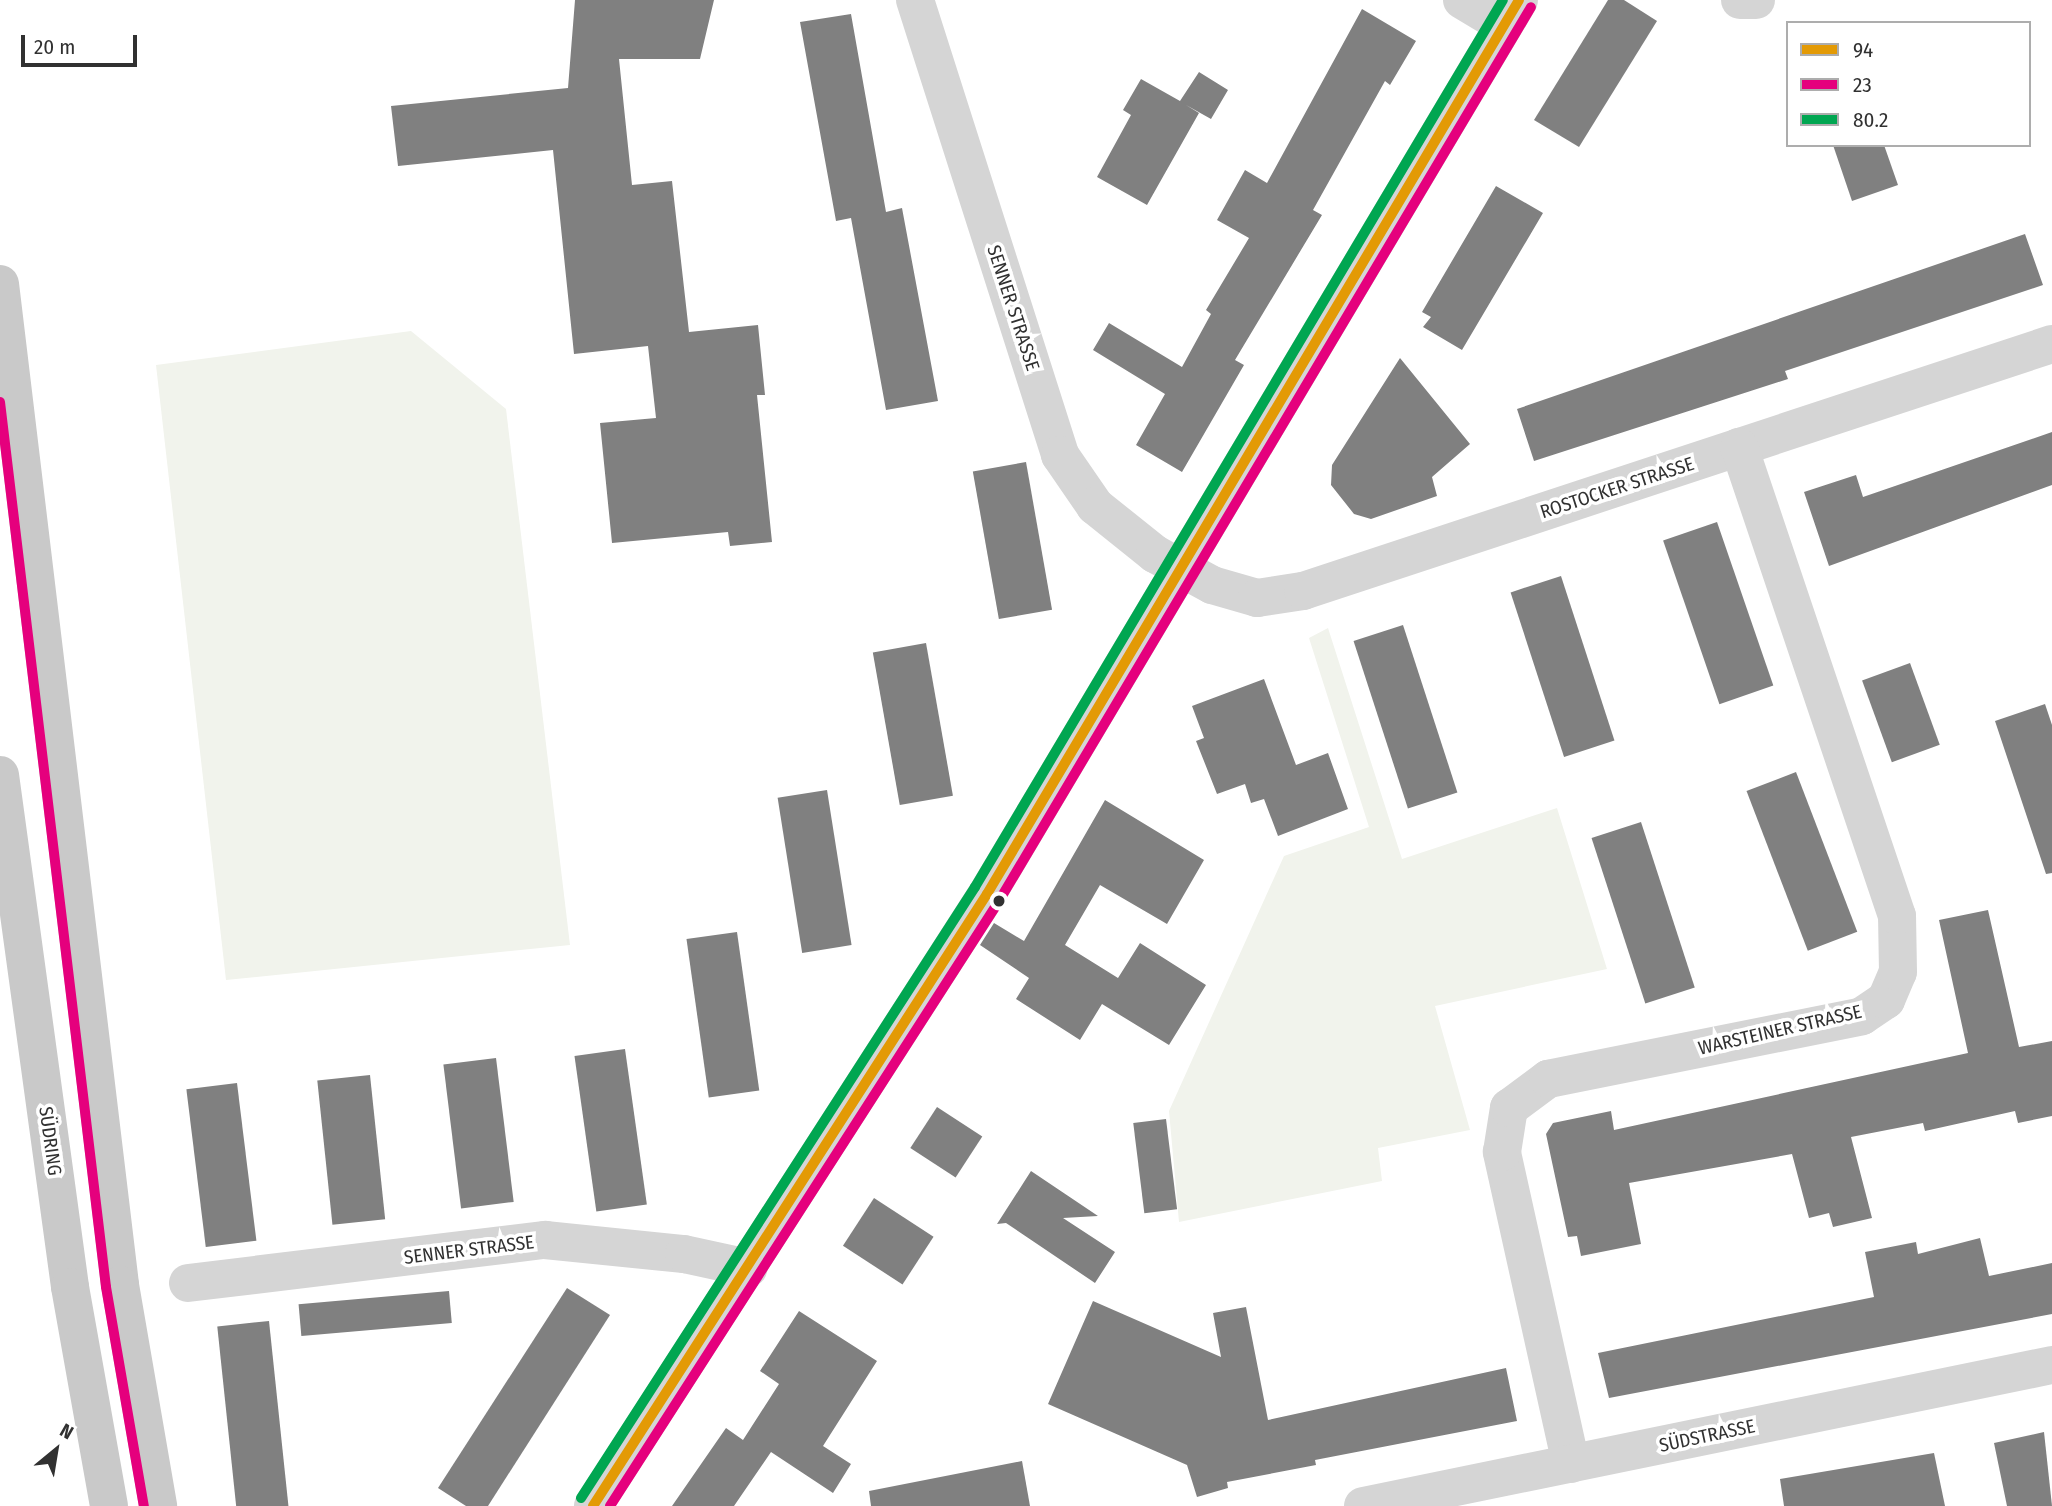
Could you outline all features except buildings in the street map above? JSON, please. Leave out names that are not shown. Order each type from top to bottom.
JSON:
[{"type":"main road","points":[[0,284],[120,1285],[158,1506]]},
{"type":"main road","name":"SÜDRING","points":[[0,775],[70,1287],[109,1506]]},
{"type":"street","name":"SENNER STRASSE","points":[[915,0],[1060,455],[1095,506],[1181,569]]},
{"type":"street","points":[[593,1506],[987,894],[1512,13],[1462,0]]},
{"type":"street","points":[[1740,0],[1756,0]]},
{"type":"street","name":"ROSTOCKER STRASSE","points":[[1181,569],[1257,598],[1303,592],[2052,344]]},
{"type":"street","name":"WARSTEINER STRASSE","points":[[1571,1464],[1502,1152],[1509,1108],[1548,1079],[1862,1016],[1886,1000],[1898,972],[1897,916],[1739,447]]},
{"type":"street","name":"SENNER STRASSE","points":[[188,1283],[545,1240],[684,1254],[748,1268]]},
{"type":"street","name":"SÜDSTRASSE","points":[[1363,1506],[2052,1365]]},
{"type":"shaded area","points":[[411,331],[506,409],[570,945],[226,980],[156,365]]},
{"type":"shaded area","points":[[1328,628],[1402,859],[1557,808],[1607,969],[1435,1006],[1470,1130],[1378,1148],[1382,1181],[1179,1222],[1169,1111],[1284,856],[1369,827],[1309,638]]},
{"type":"transit line","name":"80.2","points":[[581,1498],[975,887],[1503,0]]},
{"type":"transit line","name":"94","points":[[593,1506],[987,894],[1519,0]]},
{"type":"transit line","name":"23","points":[[610,1506],[999,901],[1531,7]]},
{"type":"transit line","name":"23","points":[[0,402],[106,1287],[144,1506]]}]
